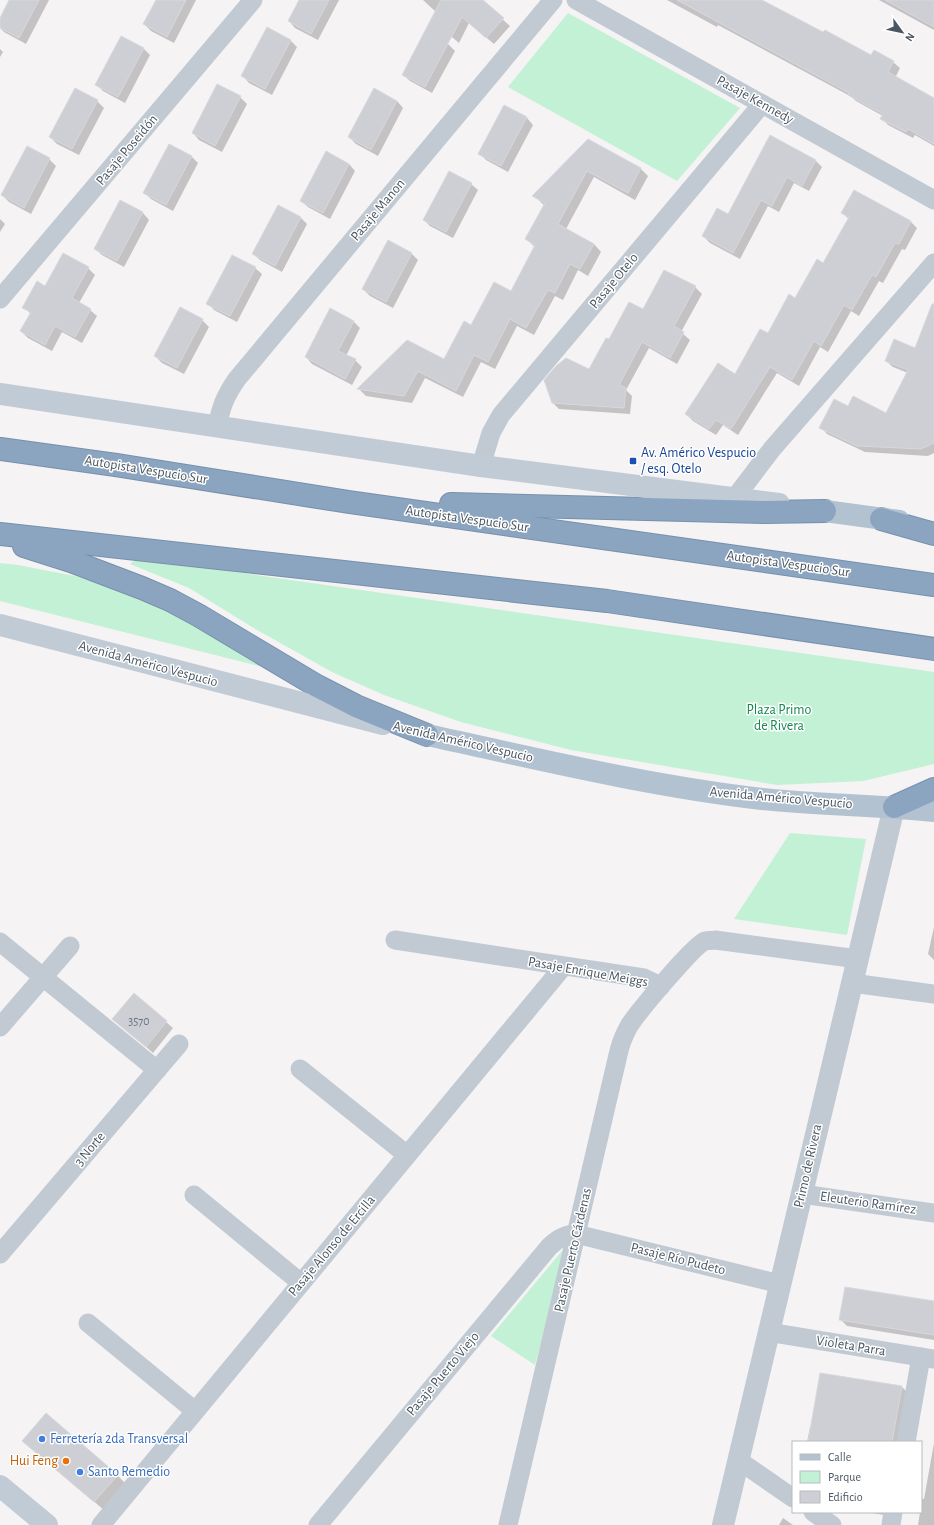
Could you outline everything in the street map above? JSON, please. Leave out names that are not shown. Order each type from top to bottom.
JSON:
[{"type":"highway","name":"Autopista Vespucio Sur","points":[[0,449],[116,465],[349,502],[934,585]]},
{"type":"highway","points":[[349,502],[764,512],[825,511]]},
{"type":"highway","points":[[881,519],[934,534]]},
{"type":"highway","points":[[0,534],[606,602],[934,648]]},
{"type":"highway","points":[[0,540],[71,561],[163,597],[198,615],[317,686],[356,706],[427,735]]},
{"type":"highway","points":[[894,807],[934,789]]},
{"type":"main road","points":[[0,394],[481,466],[792,506],[934,527]]},
{"type":"main road","name":"Avenida Américo Vespucio","points":[[0,625],[427,735],[579,768],[704,791],[762,799],[894,807],[934,811]]},
{"type":"main road","points":[[0,1486],[47,1525]]},
{"type":"street","name":"Pasaje Poseidón","points":[[0,299],[253,0]]},
{"type":"street","name":"Pasaje Manon","points":[[217,427],[221,406],[237,379],[554,0]]},
{"type":"street","name":"Pasaje Kennedy","points":[[576,0],[934,200]]},
{"type":"street","name":"Pasaje Otelo","points":[[481,466],[490,433],[501,415],[762,104]]},
{"type":"street","points":[[734,499],[772,449],[934,263]]},
{"type":"street","name":"Primo de Rivera","points":[[723,1525],[894,807]]},
{"type":"street","name":"Pasaje Enrique Meiggs","points":[[395,940],[563,967],[644,978],[662,986],[697,947],[705,941],[715,940],[858,959]]},
{"type":"street","points":[[0,942],[157,1070]]},
{"type":"street","points":[[0,1027],[70,946]]},
{"type":"street","name":"Pasaje Alonso de Ercilla","points":[[101,1525],[563,967]]},
{"type":"street","points":[[852,983],[934,994]]},
{"type":"street","name":"Pasaje Puerto Cárdenas","points":[[508,1525],[620,1046],[634,1019],[662,986]]},
{"type":"street","name":"3 Norte","points":[[0,1254],[179,1044]]},
{"type":"street","points":[[300,1069],[407,1155]]},
{"type":"street","name":"Eleuterio Ramírez","points":[[802,1194],[934,1213]]},
{"type":"street","points":[[194,1195],[301,1283]]},
{"type":"street","name":"Pasaje Río Pudeto","points":[[576,1234],[780,1284]]},
{"type":"street","name":"Pasaje Puerto Viejo","points":[[318,1525],[549,1247],[556,1240],[565,1236],[576,1234]]},
{"type":"street","points":[[88,1323],[195,1412]]},
{"type":"street","name":"Violeta Parra","points":[[768,1332],[927,1358]]},
{"type":"street","points":[[906,1441],[927,1358]]},
{"type":"street","points":[[738,1460],[792,1497]]},
{"type":"street","points":[[814,1513],[832,1525]]},
{"type":"street","points":[[891,1525],[893,1513]]},
{"type":"green space","points":[[568,13],[740,108],[677,181],[508,87]]},
{"type":"green space","name":"Plaza Primo de Rivera","points":[[137,558],[934,672],[934,764],[863,781],[777,785],[571,750],[461,722],[384,695],[332,672],[252,627],[189,588],[130,564]]},
{"type":"green space","points":[[0,563],[75,576],[132,593],[185,620],[267,668],[0,601]]},
{"type":"green space","points":[[790,833],[866,839],[847,935],[734,919]]},
{"type":"green space","points":[[567,1245],[535,1365],[491,1336]]},
{"type":"building","points":[[9,0],[39,0],[19,38],[0,28],[0,18]]},
{"type":"building","points":[[156,0],[186,0],[167,37],[143,24]]},
{"type":"building","points":[[299,0],[329,0],[311,34],[288,21]]},
{"type":"building","points":[[441,0],[483,0],[504,18],[486,38],[462,17],[425,87],[402,75]]},
{"type":"building","points":[[677,0],[762,0],[823,32],[825,30],[871,55],[874,50],[894,61],[888,72],[934,98],[934,144],[908,129],[906,132],[880,119],[883,114],[848,95],[849,93]]},
{"type":"building","points":[[885,0],[934,0],[934,27]]},
{"type":"building","points":[[267,27],[291,40],[265,89],[241,76]]},
{"type":"building","points":[[121,36],[144,48],[118,97],[95,85]]},
{"type":"building","points":[[217,84],[241,96],[215,146],[192,133]]},
{"type":"building","points":[[75,88],[98,100],[72,149],[49,137]]},
{"type":"building","points":[[374,88],[397,101],[371,150],[348,137]]},
{"type":"building","points":[[504,105],[527,117],[501,166],[478,154]]},
{"type":"building","points":[[770,135],[816,160],[802,186],[787,177],[772,206],[761,200],[733,253],[702,236],[717,208],[728,214]]},
{"type":"building","points":[[588,139],[641,168],[628,193],[587,171],[558,224],[594,244],[580,269],[570,264],[555,293],[548,290],[526,328],[510,319],[488,362],[474,355],[456,391],[418,371],[404,396],[357,389],[407,340],[444,359],[464,321],[471,325],[494,282],[511,291],[535,245],[525,239],[545,203],[532,196]]},
{"type":"building","points":[[169,144],[192,156],[166,205],[143,193]]},
{"type":"building","points":[[27,146],[50,158],[24,208],[1,195]]},
{"type":"building","points":[[326,151],[349,164],[323,213],[300,201]]},
{"type":"building","points":[[449,171],[472,183],[446,232],[423,220]]},
{"type":"building","points":[[854,190],[911,221],[899,244],[895,243],[876,277],[872,275],[852,310],[844,305],[821,346],[814,341],[792,380],[770,367],[731,429],[716,420],[709,429],[685,414],[718,363],[735,374],[760,329],[768,333],[789,294],[795,298],[817,259],[823,263],[849,217],[841,213]]},
{"type":"building","points":[[120,200],[143,212],[117,261],[94,249]]},
{"type":"building","points":[[278,205],[301,217],[275,266],[252,254]]},
{"type":"building","points":[[388,240],[412,253],[386,302],[362,289]]},
{"type":"building","points":[[63,253],[89,267],[72,298],[91,309],[75,337],[55,326],[45,345],[20,331],[31,312],[22,308],[37,281],[45,286]]},
{"type":"building","points":[[232,255],[256,267],[230,316],[206,304]]},
{"type":"building","points":[[664,270],[696,286],[674,326],[684,332],[670,358],[642,342],[619,385],[626,388],[624,408],[552,403],[544,380],[556,366],[566,358],[589,369],[606,338],[609,339],[629,302],[643,309]]},
{"type":"building","points":[[932,304],[934,305],[934,443],[921,449],[857,446],[819,428],[834,399],[848,406],[853,396],[886,413],[908,370],[885,361],[894,339],[915,348]]},
{"type":"building","points":[[180,307],[203,319],[177,368],[154,356]]},
{"type":"building","points":[[330,308],[354,321],[338,351],[356,359],[345,379],[305,357]]},
{"type":"building","points":[[134,993],[167,1021],[146,1047],[112,1019]]},
{"type":"building","points":[[845,1287],[934,1301],[934,1335],[839,1320]]},
{"type":"building","points":[[820,1373],[902,1386],[892,1441],[808,1441]]},
{"type":"building","points":[[46,1413],[118,1475],[94,1502],[22,1441]]},
{"type":"place","name":"Av. Américo Vespucio / esq. Otelo","points":[[633,461]]},
{"type":"place","name":"Ferretería 2da Transversal","points":[[42,1439]]},
{"type":"place","name":"Hui Feng","points":[[66,1461]]},
{"type":"place","name":"Santo Remedio","points":[[80,1472]]}]
